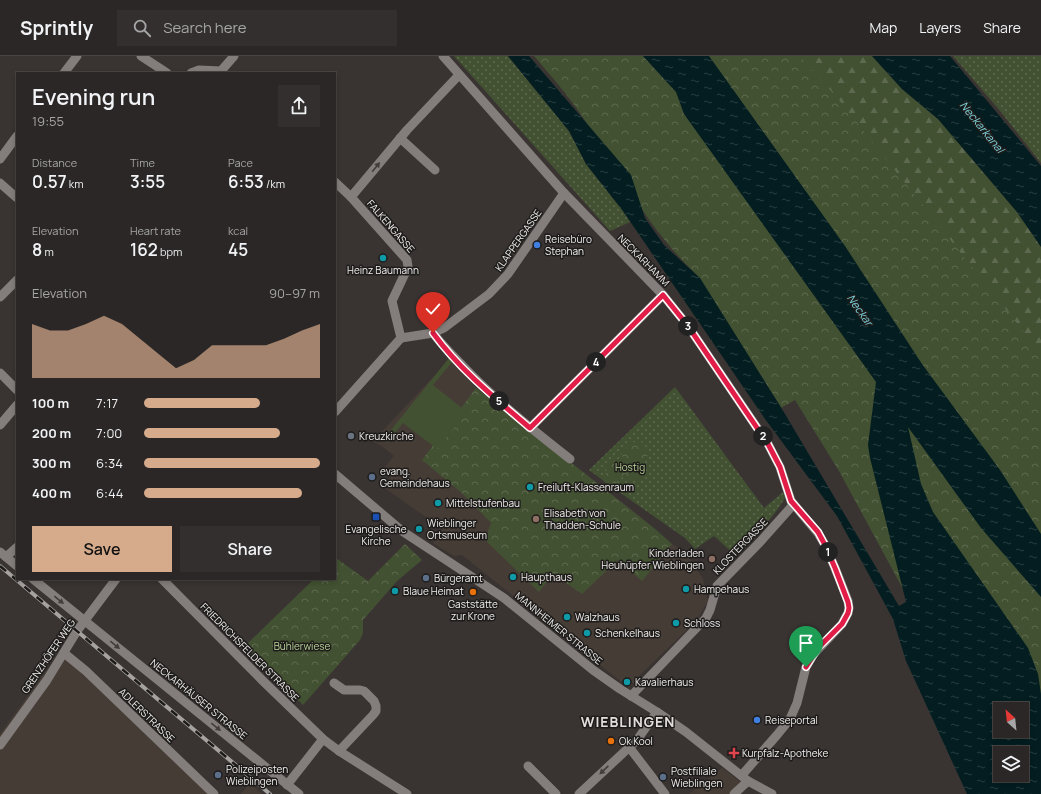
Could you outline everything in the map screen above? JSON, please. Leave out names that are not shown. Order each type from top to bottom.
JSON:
[{"type":"street","points":[[65,72],[77,56]]},
{"type":"street","points":[[141,56],[165,72]]},
{"type":"street","points":[[194,72],[199,70],[222,72],[234,56]]},
{"type":"street","name":"NECKARHAMM","points":[[443,56],[564,193],[663,295],[688,326],[768,444],[780,467],[794,505]]},
{"type":"street","points":[[351,198],[400,138],[459,75]]},
{"type":"street","points":[[0,159],[16,137]]},
{"type":"street","points":[[400,138],[435,170]]},
{"type":"street","points":[[0,183],[16,197]]},
{"type":"street","name":"FALKENGASSE","points":[[336,183],[407,260],[408,267],[392,301],[401,338]]},
{"type":"street","name":"KLAPPERGASSE","points":[[401,338],[433,333],[444,328],[490,294],[508,274],[564,193]]},
{"type":"street","points":[[0,297],[16,281]]},
{"type":"street","points":[[530,428],[663,295]]},
{"type":"street","points":[[433,333],[481,386],[530,428],[570,459]]},
{"type":"street","points":[[336,411],[401,338]]},
{"type":"street","points":[[0,373],[16,389]]},
{"type":"street","points":[[0,425],[16,406]]},
{"type":"street","name":"MANNHEIMER STRASSE","points":[[336,475],[402,531],[504,598],[593,670],[706,746],[745,778],[772,794]]},
{"type":"street","points":[[734,794],[790,719],[797,703],[806,667],[818,648],[842,624],[848,613],[848,602],[825,545],[812,525],[794,505]]},
{"type":"street","name":"KLOSTERGASSE","points":[[631,696],[706,618],[718,586],[794,505]]},
{"type":"street","points":[[16,548],[3,554],[16,565]]},
{"type":"street","name":"NECKARHÄUSER STRASSE","points":[[34,580],[299,794]]},
{"type":"street","name":"GRENZHÖFER WEG","points":[[0,745],[47,680],[85,621],[115,580]]},
{"type":"street","name":"FRIEDRICHSFELDER STRASSE","points":[[163,580],[323,739],[339,751],[407,794]]},
{"type":"street","name":"ADLERSTRASSE","points":[[64,652],[86,671],[214,794]]},
{"type":"street","points":[[334,683],[344,690],[364,691],[374,701],[376,706],[376,711],[373,715],[339,751]]},
{"type":"street","points":[[579,794],[637,740],[657,712]]},
{"type":"street","points":[[288,785],[323,739]]},
{"type":"street","points":[[629,747],[665,794]]},
{"type":"street","points":[[528,766],[556,794]]},
{"type":"shaded area","name":"Elisabeth von Thadden-Schule","points":[[450,359],[476,388],[632,510],[672,544],[687,554],[703,579],[708,601],[696,621],[640,675],[629,688],[462,555],[454,556],[433,543],[443,529],[386,489],[392,481],[389,479],[392,475],[384,468],[394,456],[373,441]]},
{"type":"shaded area","points":[[60,652],[209,794],[0,794],[0,734]]},
{"type":"shaded area","points":[[722,768],[742,783],[729,794],[689,794]]},
{"type":"shaded area","points":[[250,784],[262,794],[241,794]]},
{"type":"green space","points":[[454,56],[508,56],[569,131],[586,164],[630,222],[610,231]]},
{"type":"green space","points":[[534,56],[800,56],[839,100],[1019,326],[1041,359],[1041,720],[1029,709],[1029,702],[1021,702],[910,602],[839,471],[795,400],[781,408],[696,274],[679,257],[648,218],[577,108]]},
{"type":"green space","points":[[709,56],[872,56],[902,89],[938,119],[1017,212],[1041,247],[1041,534]]},
{"type":"green space","points":[[953,56],[966,56],[968,58],[967,56],[1041,56],[1041,163],[1001,112]]},
{"type":"green space","points":[[449,358],[453,361],[433,385],[467,412],[437,449],[403,423],[387,443],[383,440]]},
{"type":"green space","points":[[675,387],[764,508],[783,492],[785,498],[774,514],[735,555],[714,536],[695,549],[685,538],[589,470]]},
{"type":"green space","points":[[476,388],[654,528],[672,544],[642,581],[618,560],[582,594],[553,574],[539,592],[485,540],[491,523],[462,493],[422,460]]},
{"type":"green space","name":"Hostig","points":[[632,442],[642,442],[650,454],[641,462],[646,474],[637,482],[623,476],[612,487],[604,482],[608,461],[617,462],[623,458],[621,452],[626,445]]},
{"type":"green space","name":"Bühlerwiese","points":[[405,544],[422,560],[397,581],[363,620],[363,633],[360,640],[303,705],[245,646],[313,580],[336,580],[336,558],[368,581]]},
{"type":"water","name":"Neckar","points":[[508,56],[529,56],[631,175],[645,218],[664,245],[700,278],[782,409],[899,606],[906,602],[868,445],[876,382],[684,114],[676,92],[643,56],[709,56],[845,246],[922,364],[1000,470],[1041,534],[1041,597],[981,528],[908,427],[921,484],[933,512],[1028,648],[1038,674],[1041,694],[1041,794],[967,794],[906,661],[893,619],[837,516],[765,419],[623,211],[586,164],[569,131]]},
{"type":"water","name":"Neckarkanal","points":[[872,56],[950,56],[1041,166],[1041,247],[1017,212],[938,119],[902,89]]},
{"type":"railway","points":[[0,566],[16,580]]},
{"type":"railway","points":[[17,580],[270,794]]},
{"type":"place","name":"Reisebüro Stephan","points":[[537,245]]},
{"type":"place","name":"Heinz Baumann","points":[[383,258]]},
{"type":"place","name":"Kreuzkirche","points":[[351,436]]},
{"type":"place","name":"evang. Gemeindehaus","points":[[372,477]]},
{"type":"place","name":"Freiluft-Klassenraum","points":[[530,487]]},
{"type":"place","name":"Mittelstufenbau","points":[[438,503]]},
{"type":"place","name":"Evangelische Kirche","points":[[376,517]]},
{"type":"place","name":"Elisabeth von Thadden-Schule","points":[[536,519]]},
{"type":"place","name":"Wieblinger Ortsmuseum","points":[[419,529]]},
{"type":"place","name":"Kinderladen Heuhüpfer Wieblingen","points":[[712,559]]},
{"type":"place","name":"Haupthaus","points":[[513,577]]},
{"type":"place","name":"Bürgeramt","points":[[426,578]]},
{"type":"place","name":"Hampehaus","points":[[686,589]]},
{"type":"place","name":"Blaue Heimat","points":[[395,591]]},
{"type":"place","name":"Gaststätte zur Krone","points":[[473,592]]},
{"type":"place","name":"Walzhaus","points":[[567,617]]},
{"type":"place","name":"Schloss","points":[[676,623]]},
{"type":"place","name":"Schenkelhaus","points":[[587,633]]},
{"type":"place","name":"Kavalierhaus","points":[[627,682]]},
{"type":"place","name":"Reiseportal","points":[[757,720]]},
{"type":"place","name":"Ok Kool","points":[[611,741]]},
{"type":"place","name":"Kurpfalz-Apotheke","points":[[734,753]]},
{"type":"place","name":"Polizeiposten Wieblingen","points":[[218,775]]},
{"type":"place","name":"Postfiliale Wieblingen","points":[[663,777]]},
{"type":"district","name":"WIEBLINGEN","points":[[628,722]]},
{"type":"route","points":[[433,333],[481,386],[530,428],[663,295],[688,326],[757,426],[780,467],[791,501],[818,532],[835,568],[848,602],[848,613],[842,624],[818,648],[806,667]]}]
